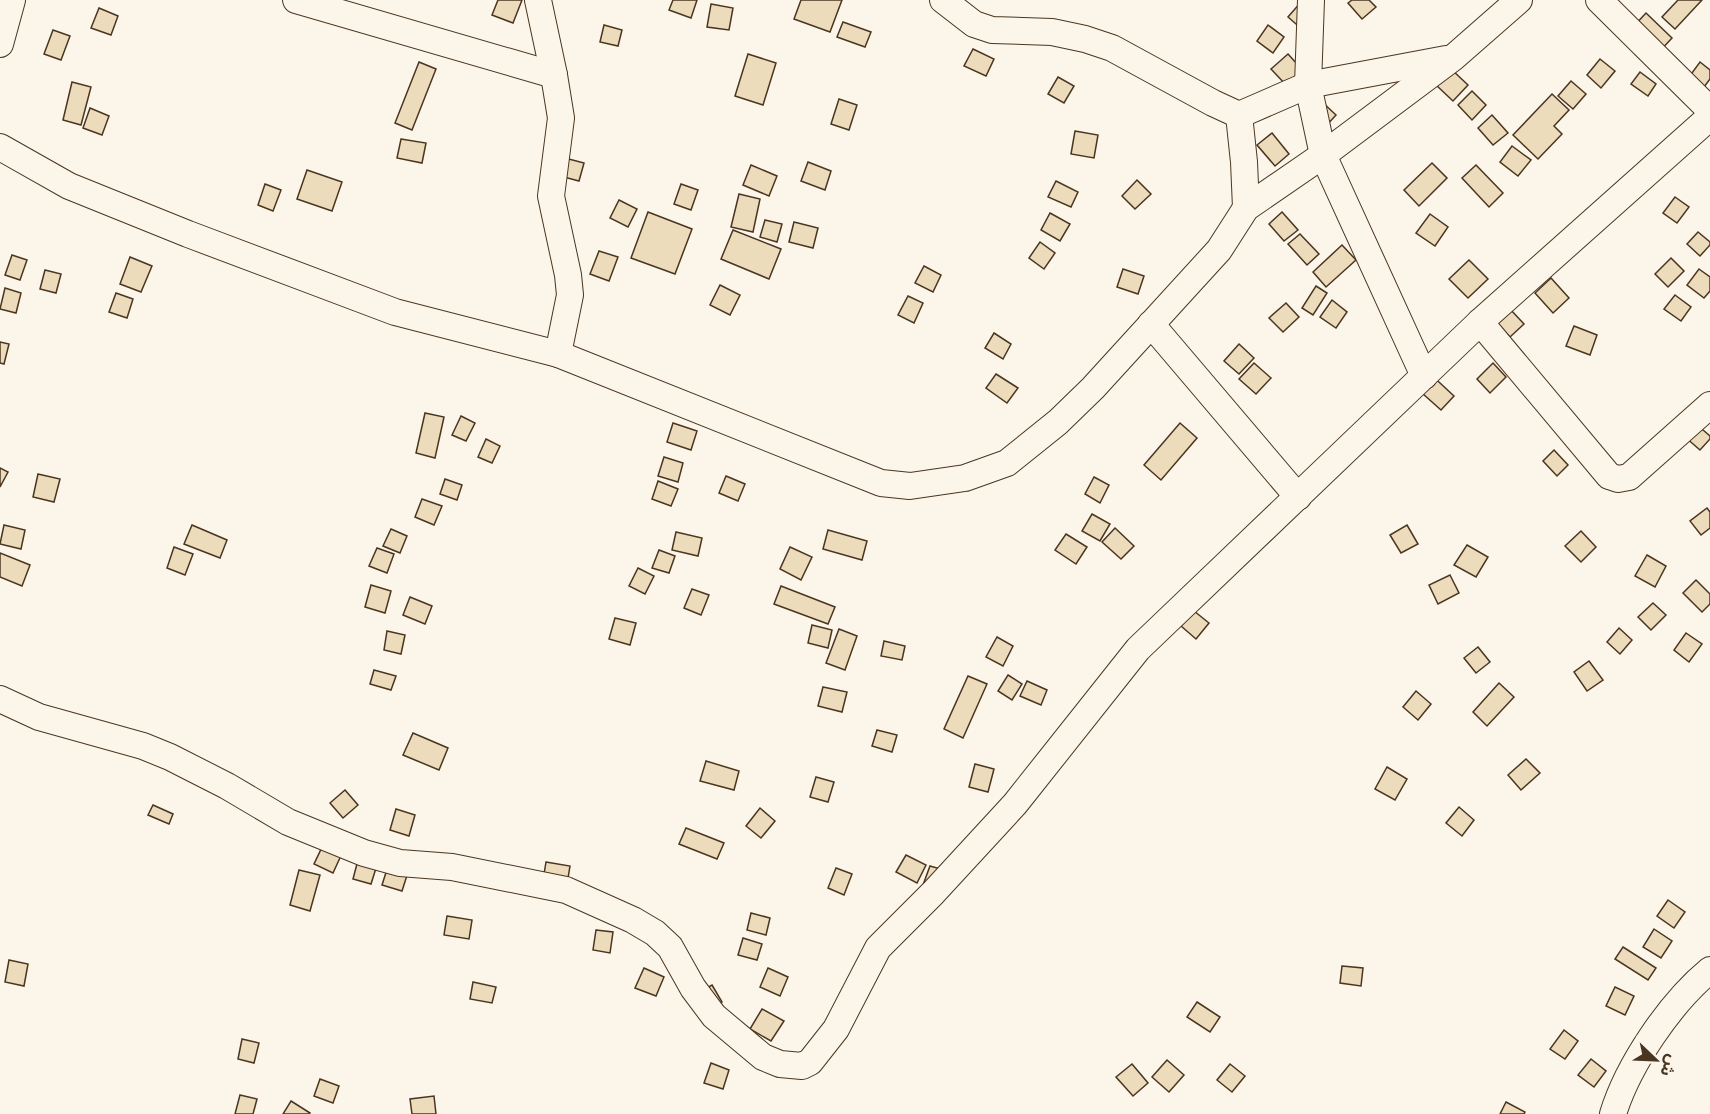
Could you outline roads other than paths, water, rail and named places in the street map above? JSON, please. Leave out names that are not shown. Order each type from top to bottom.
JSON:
[{"type":"street","points":[[0,44],[12,0]]},
{"type":"street","points":[[296,0],[554,75]]},
{"type":"street","points":[[538,0],[561,118],[551,196],[568,275],[570,295],[558,354]]},
{"type":"street","points":[[943,0],[974,24],[992,30],[1052,32],[1112,48],[1239,115],[1308,85],[1454,57]]},
{"type":"street","points":[[1311,0],[1308,85],[1323,155],[1424,376]]},
{"type":"street","points":[[0,147],[80,190],[188,234],[395,312],[558,354],[881,483],[910,486],[964,478],[1007,463],[1058,422],[1093,388],[1219,250],[1246,208],[1323,155],[1454,57],[1519,0]]},
{"type":"street","points":[[1599,0],[1710,110]]},
{"type":"street","points":[[1239,115],[1246,208]]},
{"type":"street","points":[[0,699],[39,717],[142,746],[170,757],[288,822],[364,853],[400,862],[452,867],[566,890],[623,916],[655,933],[670,947],[693,988],[714,1016],[764,1057],[780,1064],[802,1066],[810,1062],[836,1029],[878,948],[933,893],[1015,804],[1138,649],[1480,322],[1710,117]]},
{"type":"street","points":[[1480,322],[1609,476],[1618,479],[1629,477],[1710,405]]},
{"type":"street","points":[[1151,324],[1298,497]]},
{"type":"street","points":[[1613,1114],[1620,1093],[1641,1053],[1692,985],[1710,970]]}]
